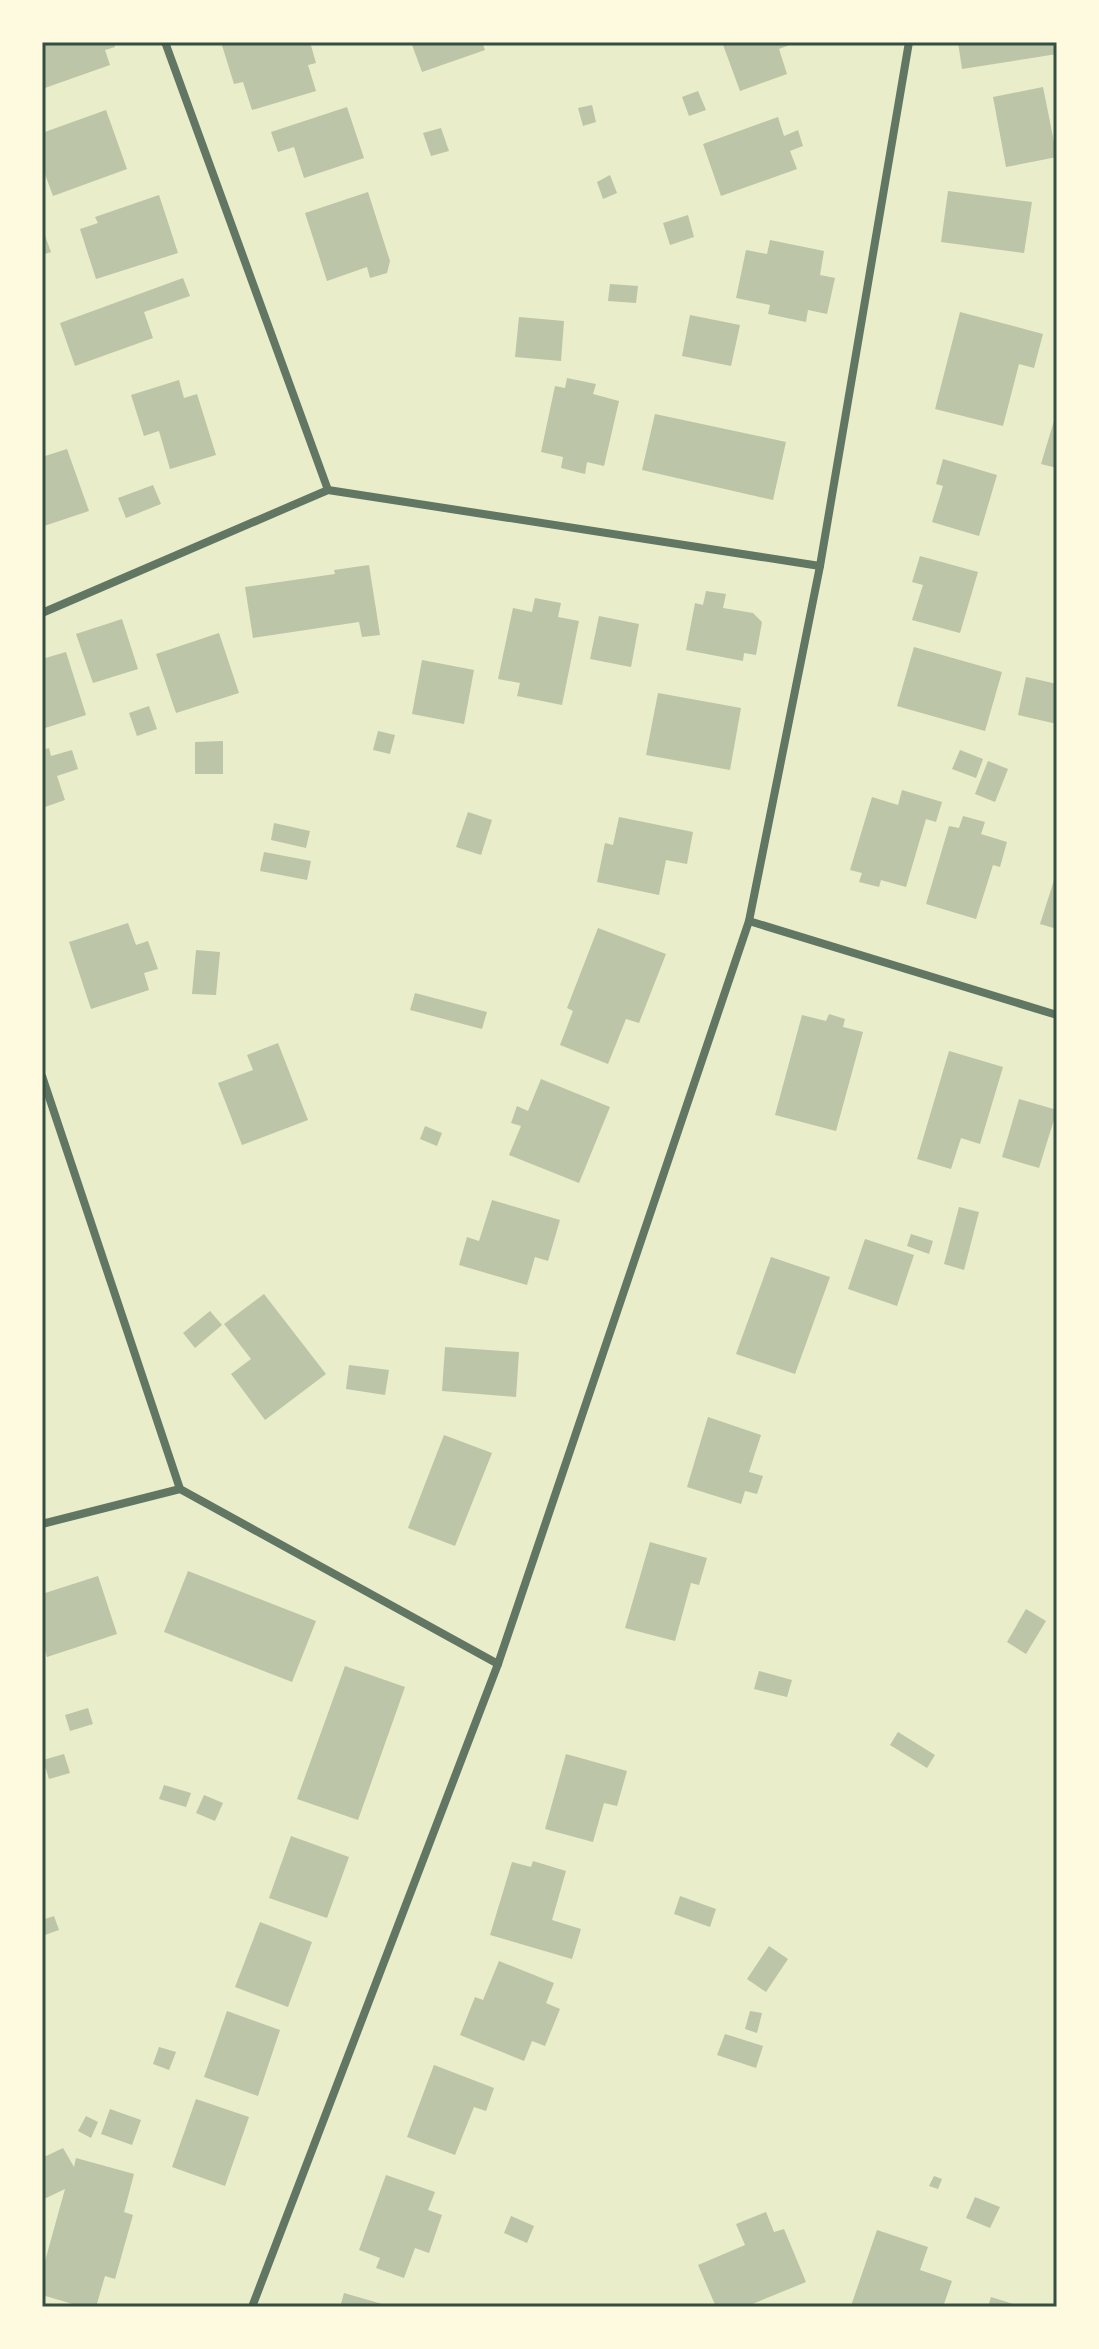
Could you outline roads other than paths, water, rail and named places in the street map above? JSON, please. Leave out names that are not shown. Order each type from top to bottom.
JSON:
[{"type":"street","points":[[165,42],[328,490]]},
{"type":"street","points":[[252,2307],[498,1664],[749,921],[820,566],[909,42]]},
{"type":"street","points":[[42,613],[328,490],[820,566]]},
{"type":"street","points":[[749,921],[1057,1015]]},
{"type":"street","points":[[42,1076],[180,1489],[498,1664]]},
{"type":"street","points":[[42,1524],[180,1489]]}]
